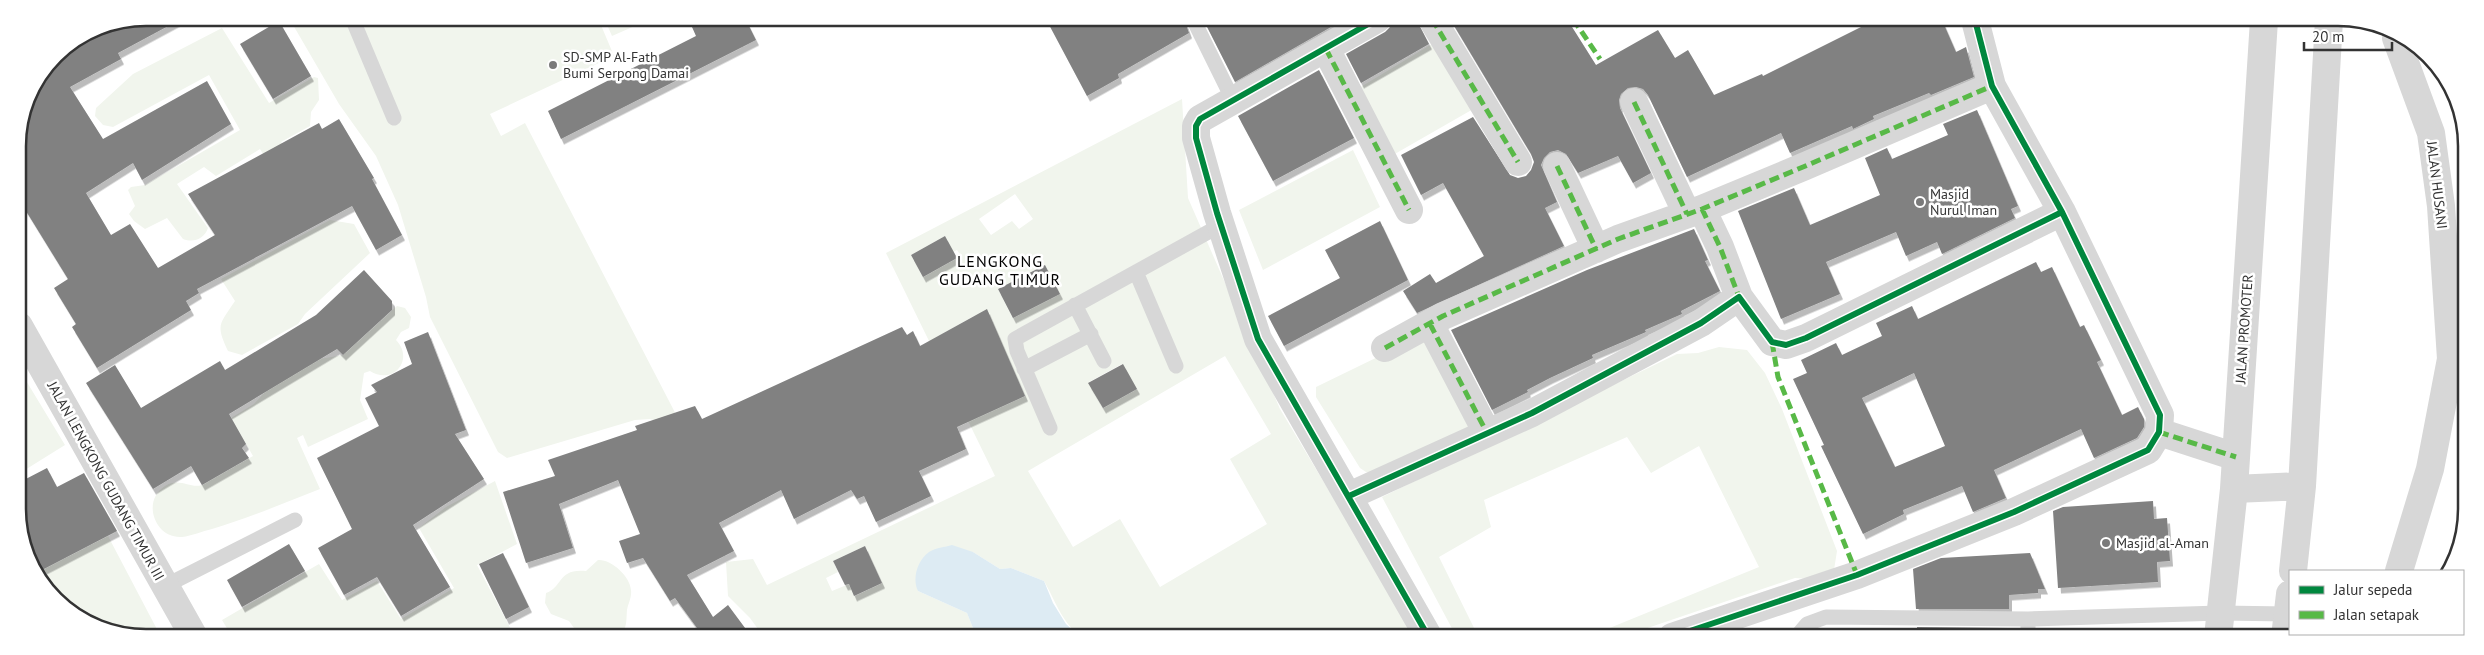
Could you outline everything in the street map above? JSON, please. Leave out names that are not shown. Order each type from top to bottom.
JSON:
[{"type":"street","points":[[1364,26],[1200,119],[1196,126],[1196,138],[1221,225],[1258,339],[1424,628]]},
{"type":"street","points":[[1436,26],[1518,162]]},
{"type":"street","points":[[1696,628],[1844,580],[2014,512],[2148,450],[2158,432],[2160,415],[2062,212],[1992,86],[1977,26]]},
{"type":"street","name":"JALAN PROMOTER","points":[[2219,625],[2234,489],[2264,26]]},
{"type":"street","points":[[2293,570],[2302,486],[2329,26]]},
{"type":"street","name":"JALAN HUSANI","points":[[2397,42],[2430,133],[2441,206],[2451,359],[2430,469],[2399,570]]},
{"type":"street","points":[[1326,49],[1409,210]]},
{"type":"street","points":[[1385,348],[1430,324],[1618,238],[1694,211],[1992,86]]},
{"type":"street","points":[[1634,102],[1694,211],[1720,247],[1739,297],[1772,342],[1786,345],[1806,338],[2062,212]]},
{"type":"street","points":[[1557,166],[1596,249]]},
{"type":"street","points":[[1349,496],[1532,413],[1701,323],[1739,297]]},
{"type":"street","points":[[1430,324],[1487,433]]},
{"type":"street","name":"JALAN LENGKONG GUDANG TIMUR III","points":[[26,339],[190,629]]},
{"type":"street","points":[[2158,432],[2236,457]]},
{"type":"street","points":[[2234,489],[2302,486]]},
{"type":"lane","points":[[356,27],[394,118]]},
{"type":"lane","points":[[1197,27],[1233,100]]},
{"type":"lane","points":[[1050,428],[1024,369],[1017,351],[1015,339],[1221,225]]},
{"type":"lane","points":[[1136,272],[1176,366]]},
{"type":"lane","points":[[1075,305],[1104,361]]},
{"type":"lane","points":[[1024,369],[1091,334]]},
{"type":"lane","points":[[165,586],[295,520]]},
{"type":"lane","points":[[1803,628],[1807,624],[1826,618],[2028,619],[2219,625],[2288,615]]},
{"type":"lane","points":[[2028,619],[2028,628]]},
{"type":"shaded area","points":[[294,27],[602,27],[614,56],[490,114],[501,136],[525,123],[683,428],[650,419],[635,420],[507,458],[498,452],[430,317],[426,297],[398,205],[376,156],[339,104]]},
{"type":"shaded area","points":[[608,27],[633,27],[612,36]]},
{"type":"shaded area","points":[[222,28],[269,103],[314,77],[318,78],[319,100],[311,112],[310,126],[281,142],[284,146],[265,157],[260,149],[216,176],[204,167],[177,184],[208,228],[204,235],[198,239],[191,241],[183,239],[167,218],[145,229],[134,221],[129,214],[135,206],[128,190],[131,187],[145,185],[240,130],[209,75],[113,127],[103,125],[95,116],[96,108],[133,74]]},
{"type":"shaded area","points":[[1432,44],[1475,108],[1393,155],[1359,88]]},
{"type":"shaded area","points":[[1182,99],[1188,198],[1280,409],[1411,628],[1073,629],[1063,616],[1044,581],[1011,568],[1000,569],[973,552],[918,591],[967,613],[974,629],[758,629],[728,596],[726,562],[753,559],[767,585],[995,476],[886,253]],"holes":[[[1015,194],[1033,219],[1019,229],[1012,221],[991,235],[979,219]],[[945,236],[949,244],[945,256],[957,250],[961,256],[923,277],[911,255]],[[1045,265],[1060,294],[1013,318],[998,289]],[[974,316],[975,316],[946,358],[935,338]],[[1225,356],[1271,434],[1230,459],[1267,524],[1160,587],[1120,519],[1073,547],[1028,471]],[[1009,360],[1025,396],[974,419]],[[1122,364],[1137,389],[1103,408],[1089,382]],[[865,546],[882,583],[855,596],[849,584],[832,591],[826,578],[838,572],[833,561]]]},
{"type":"shaded area","points":[[1353,150],[1380,207],[1263,270],[1239,210]]},
{"type":"shaded area","points":[[330,220],[354,224],[370,253],[305,314],[298,324],[242,355],[228,351],[222,335],[221,324],[235,301],[221,279]]},
{"type":"shaded area","points":[[397,306],[405,308],[411,317],[409,328],[401,332],[396,340],[401,347],[402,362],[393,373],[378,375],[370,371],[364,373],[360,400],[368,419],[308,447],[303,435],[297,438],[320,489],[239,520],[190,536],[173,536],[158,526],[154,518],[154,501],[158,493],[165,486],[175,483],[193,486],[202,485],[253,456],[231,418],[254,404],[265,392],[320,359],[343,355]]},
{"type":"shaded area","points":[[1425,334],[1473,429],[1373,472],[1366,472],[1360,468],[1316,397],[1316,387]]},
{"type":"shaded area","points":[[1719,347],[1747,350],[1765,373],[1782,409],[1837,551],[1834,570],[1810,579],[1795,578],[1647,628],[1609,628],[1759,567],[1699,446],[1651,473],[1627,437],[1484,500],[1491,527],[1439,557],[1474,628],[1452,628],[1382,497],[1677,354],[1698,353]]},
{"type":"shaded area","points":[[26,381],[65,445],[26,469]]},
{"type":"shaded area","points":[[495,481],[517,544],[477,565],[511,629],[227,629],[222,620],[319,564],[342,600],[377,581],[401,619],[454,588],[419,528],[446,507]]},
{"type":"shaded area","points":[[108,536],[157,629],[123,626],[93,616],[73,604],[51,582],[43,569]]},
{"type":"shaded area","points":[[952,545],[973,552],[1000,569],[1011,568],[1044,581],[1053,603],[1071,629],[974,629],[967,613],[918,591],[916,576],[921,560],[929,552]]},
{"type":"shaded area","points":[[598,560],[603,560],[614,565],[624,574],[631,590],[624,629],[575,629],[569,621],[551,614],[545,603],[546,593],[570,572],[586,571]]},
{"type":"building","points":[[1332,26],[1235,82],[1207,27]]},
{"type":"building","points":[[1391,26],[1420,26],[1429,44],[1361,83],[1346,54],[1385,32]]},
{"type":"building","points":[[1454,26],[1572,26],[1596,65],[1658,30],[1675,58],[1688,50],[1714,95],[1762,74],[1763,76],[1863,26],[1945,26],[1956,52],[1966,47],[1974,77],[1873,116],[1874,119],[1853,129],[1852,126],[1790,153],[1781,133],[1687,177],[1648,95],[1643,89],[1636,87],[1628,88],[1621,94],[1619,100],[1620,108],[1651,173],[1633,183],[1618,156],[1578,173],[1566,154],[1558,150],[1550,152],[1544,158],[1541,165],[1557,202],[1545,208],[1564,246],[1417,313],[1403,291],[1430,274],[1436,283],[1484,256],[1443,183],[1421,195],[1401,155],[1473,117],[1510,175],[1518,178],[1526,176],[1534,162]]},
{"type":"building","points":[[166,27],[118,53],[121,59],[70,87],[103,139],[207,81],[231,124],[142,180],[133,163],[86,193],[111,235],[130,224],[158,268],[215,235],[188,194],[319,123],[322,129],[339,119],[374,178],[372,179],[402,235],[376,250],[352,206],[197,289],[199,293],[186,301],[191,310],[97,368],[72,327],[76,324],[54,288],[68,279],[27,212],[27,131],[30,116],[42,86],[67,56],[101,35],[123,29]]},
{"type":"building","points":[[269,27],[282,27],[311,76],[273,99],[240,44]]},
{"type":"building","points":[[692,27],[749,27],[756,40],[561,139],[548,111],[696,36]]},
{"type":"building","points":[[1050,27],[1187,27],[1189,33],[1118,74],[1119,78],[1087,96]]},
{"type":"building","points":[[1319,70],[1354,138],[1273,181],[1238,116]]},
{"type":"building","points":[[1977,110],[2018,206],[2011,209],[2015,218],[1942,254],[1937,242],[1906,256],[1896,232],[1826,262],[1840,294],[1781,319],[1738,211],[1794,188],[1810,225],[1880,195],[1865,158],[1887,148],[1892,159],[1948,135],[1943,124]]},
{"type":"building","points":[[1380,221],[1408,280],[1284,346],[1268,316],[1340,278],[1325,250]]},
{"type":"building","points":[[1694,229],[1708,260],[1705,261],[1720,291],[1681,311],[1682,314],[1592,355],[1593,358],[1550,378],[1527,390],[1528,392],[1492,410],[1451,330],[1587,270]]},
{"type":"building","points":[[945,236],[957,258],[923,277],[911,255]]},
{"type":"building","points":[[2036,262],[2041,272],[2052,267],[2080,327],[2084,325],[2101,360],[2097,362],[2122,415],[2138,407],[2144,419],[2144,427],[2137,438],[2094,458],[2081,429],[1994,470],[2006,498],[1973,512],[1962,486],[1903,510],[1904,514],[1863,534],[1821,446],[1824,445],[1793,379],[1807,373],[1801,360],[1836,343],[1842,355],[1882,336],[1876,323],[1912,306],[1918,319]],"holes":[[[1914,373],[1945,446],[1895,467],[1862,398]]]},
{"type":"building","points":[[1045,265],[1060,294],[1013,318],[998,289]]},
{"type":"building","points":[[364,270],[392,301],[392,310],[343,355],[337,349],[229,414],[246,444],[242,448],[249,458],[202,485],[191,466],[153,489],[86,383],[115,365],[141,408],[220,361],[225,370],[316,315]]},
{"type":"building","points":[[987,309],[1025,396],[957,427],[966,449],[919,471],[931,496],[876,522],[864,496],[857,499],[851,490],[794,519],[781,490],[719,523],[734,551],[687,575],[713,617],[728,605],[746,629],[696,629],[675,598],[670,601],[643,558],[627,563],[619,541],[640,534],[618,480],[559,504],[573,548],[526,563],[503,492],[555,476],[548,460],[637,430],[635,426],[695,406],[702,419],[902,327],[907,335],[913,331],[920,346]]},
{"type":"building","points":[[428,332],[466,430],[455,434],[484,479],[413,525],[450,587],[401,616],[377,577],[344,595],[318,548],[352,529],[317,458],[379,426],[365,398],[377,392],[371,385],[412,364],[404,342]]},
{"type":"building","points":[[1123,364],[1137,389],[1103,408],[1088,383]]},
{"type":"building","points":[[47,468],[57,487],[84,473],[117,531],[43,569],[30,539],[26,508],[26,479]]},
{"type":"building","name":"Masjid al-Aman","points":[[2153,501],[2154,519],[2167,518],[2170,561],[2157,562],[2158,582],[2058,588],[2053,511],[2063,507]]},
{"type":"building","points":[[289,544],[305,571],[242,607],[227,580]]},
{"type":"building","points":[[865,546],[882,583],[854,596],[849,584],[845,585],[833,561]]},
{"type":"building","points":[[503,553],[529,607],[506,619],[479,564]]},
{"type":"building","points":[[2030,553],[2045,589],[2038,589],[2038,593],[2009,595],[2009,609],[1916,609],[1913,569],[1941,558]]},
{"type":"building","points":[[1917,627],[2008,628],[2008,628]]},
{"type":"marked path","points":[[1436,26],[1518,162]]},
{"type":"marked path","points":[[1578,26],[1600,59]]},
{"type":"marked path","points":[[1326,49],[1409,210]]},
{"type":"marked path","points":[[1385,348],[1443,316],[1618,239],[1702,209],[1992,86]]},
{"type":"marked path","points":[[1634,102],[1687,214]]},
{"type":"marked path","points":[[1557,166],[1596,249]]},
{"type":"marked path","points":[[1702,209],[1720,247],[1739,297]]},
{"type":"marked path","points":[[1430,324],[1487,433]]},
{"type":"marked path","points":[[1772,342],[1778,377],[1857,575]]},
{"type":"marked path","points":[[2159,432],[2236,457]]},
{"type":"cycle path","points":[[1364,26],[1200,119],[1196,126],[1196,138],[1217,213],[1258,339],[1424,628]]},
{"type":"cycle path","points":[[1698,628],[1857,575],[2014,512],[2148,450],[2159,432],[2160,415],[2062,212],[1992,86],[1977,26]]},
{"type":"cycle path","points":[[1349,496],[1532,413],[1701,323],[1739,297],[1772,342],[1786,345],[1806,338],[2062,212]]},
{"type":"place","name":"SD-SMP Al-Fath Bumi Serpong Damai","points":[[553,65]]},
{"type":"place","name":"Masjid Nurul Iman","points":[[1920,202]]},
{"type":"place","name":"Masjid al-Aman","points":[[2106,543]]},
{"type":"district","name":"LENGKONG GUDANG TIMUR","points":[[1000,270]]}]
